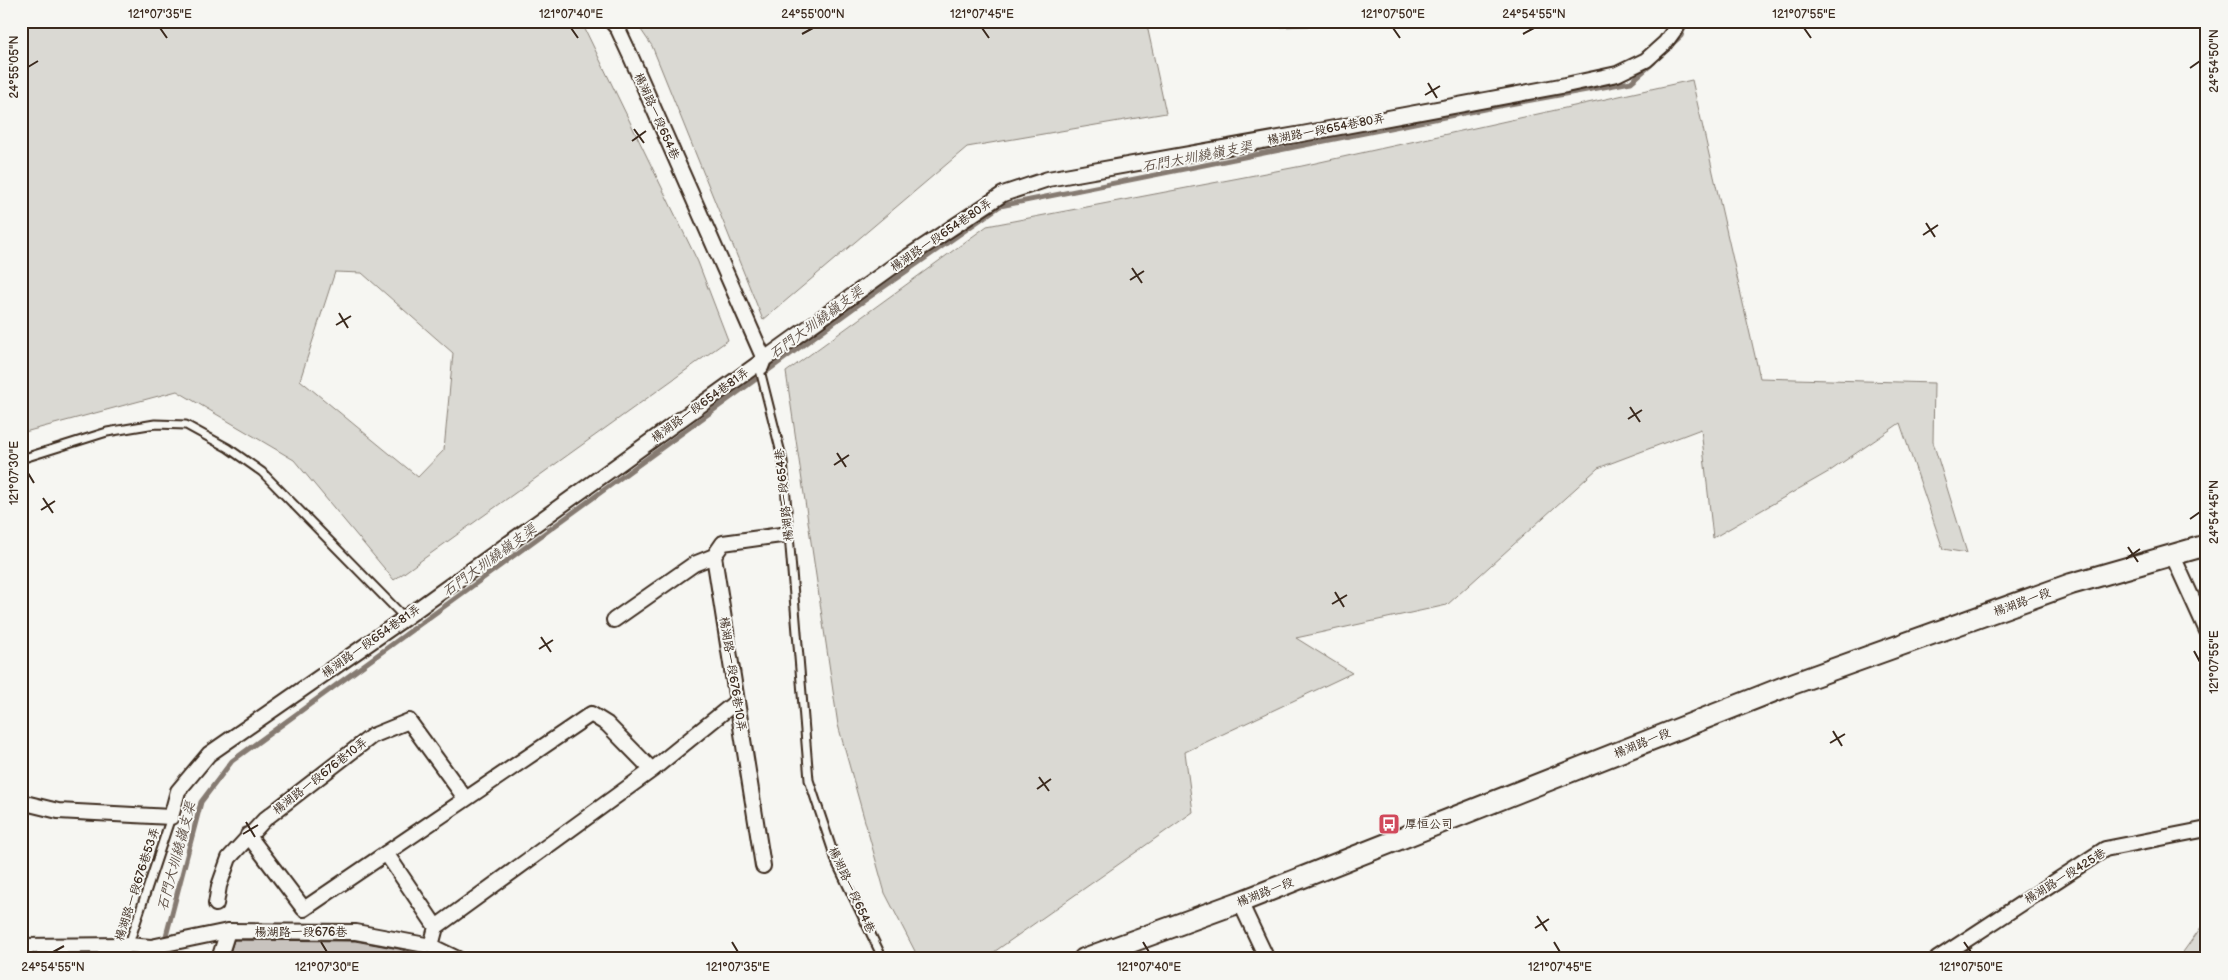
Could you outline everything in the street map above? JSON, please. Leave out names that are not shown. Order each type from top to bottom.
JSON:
[{"type":"street","name":"楊湖路一段654巷","points":[[612,21],[618,29],[631,57],[762,365]]},
{"type":"street","name":"楊湖路一段654巷80弄","points":[[762,365],[891,268],[1003,194],[1048,179],[1566,85],[1617,74],[1646,60],[1666,43],[1681,21]]},
{"type":"street","name":"楊湖路一段654巷81弄","points":[[171,816],[178,791],[210,754],[762,365]]},
{"type":"street","points":[[614,620],[694,564],[714,556],[723,543],[781,534]]},
{"type":"street","name":"楊湖路一段","points":[[1084,959],[1240,902],[1792,684],[2071,584],[2207,545]]},
{"type":"street","points":[[2172,554],[2207,631]]},
{"type":"street","name":"楊湖路一段676巷10弄","points":[[714,556],[763,866]]},
{"type":"street","points":[[430,946],[436,927],[652,770],[737,701]]},
{"type":"street","points":[[248,835],[304,909],[591,714],[607,724],[652,770]]},
{"type":"street","name":"楊湖路一段676巷10弄","points":[[216,904],[219,886],[229,858],[248,835],[265,819],[372,736],[409,721],[465,798]]},
{"type":"street","points":[[21,802],[58,811],[171,816]]},
{"type":"street","name":"楊湖路一段425巷","points":[[1937,959],[2105,849],[2207,829]]},
{"type":"street","points":[[386,853],[436,927]]},
{"type":"street","points":[[1240,902],[1268,959]]},
{"type":"street","points":[[219,959],[228,931]]},
{"type":"street","name":"楊湖路一段676巷","points":[[126,952],[228,931],[356,932],[430,946],[458,959]]},
{"type":"street","points":[[21,946],[126,952]]},
{"type":"lane","name":"楊湖路一段654巷","points":[[762,365],[783,462],[809,780],[837,864],[883,959]]},
{"type":"lane","points":[[21,458],[107,432],[155,424],[186,425],[228,448],[262,472],[405,618]]},
{"type":"lane","name":"楊湖路一段676巷53弄","points":[[126,952],[171,816]]},
{"type":"shaded area","points":[[23,21],[581,21],[698,262],[728,340],[394,580],[294,460],[177,391],[21,433],[21,23]],"holes":[[[335,272],[362,273],[453,353],[444,450],[418,477],[300,380]]]},
{"type":"shaded area","points":[[635,21],[1146,21],[1166,113],[967,147],[763,320],[652,46]]},
{"type":"shaded area","points":[[1249,21],[1306,21],[1308,26],[1252,28]]},
{"type":"shaded area","points":[[1692,80],[1760,378],[1934,383],[1933,442],[1967,553],[1943,549],[1900,423],[1830,471],[1713,538],[1701,429],[1598,468],[1447,605],[1296,638],[1352,673],[1185,752],[1193,812],[984,959],[919,959],[885,893],[838,725],[786,372],[987,226],[1302,166]]},
{"type":"shaded area","points":[[2207,919],[2207,959],[2178,959]]},
{"type":"building","points":[[234,940],[355,941],[399,949],[421,956],[421,959],[228,959]]},
{"type":"waterway","name":"石門大圳繞嶺支渠","points":[[1669,47],[1681,36],[1685,24]]},
{"type":"waterway","name":"石門大圳繞嶺支渠","points":[[160,959],[201,802],[232,761],[855,307],[1000,206],[1499,106],[1631,82],[1654,62]]},
{"type":"place","name":"厚恒公司","points":[[1389,824]]}]
